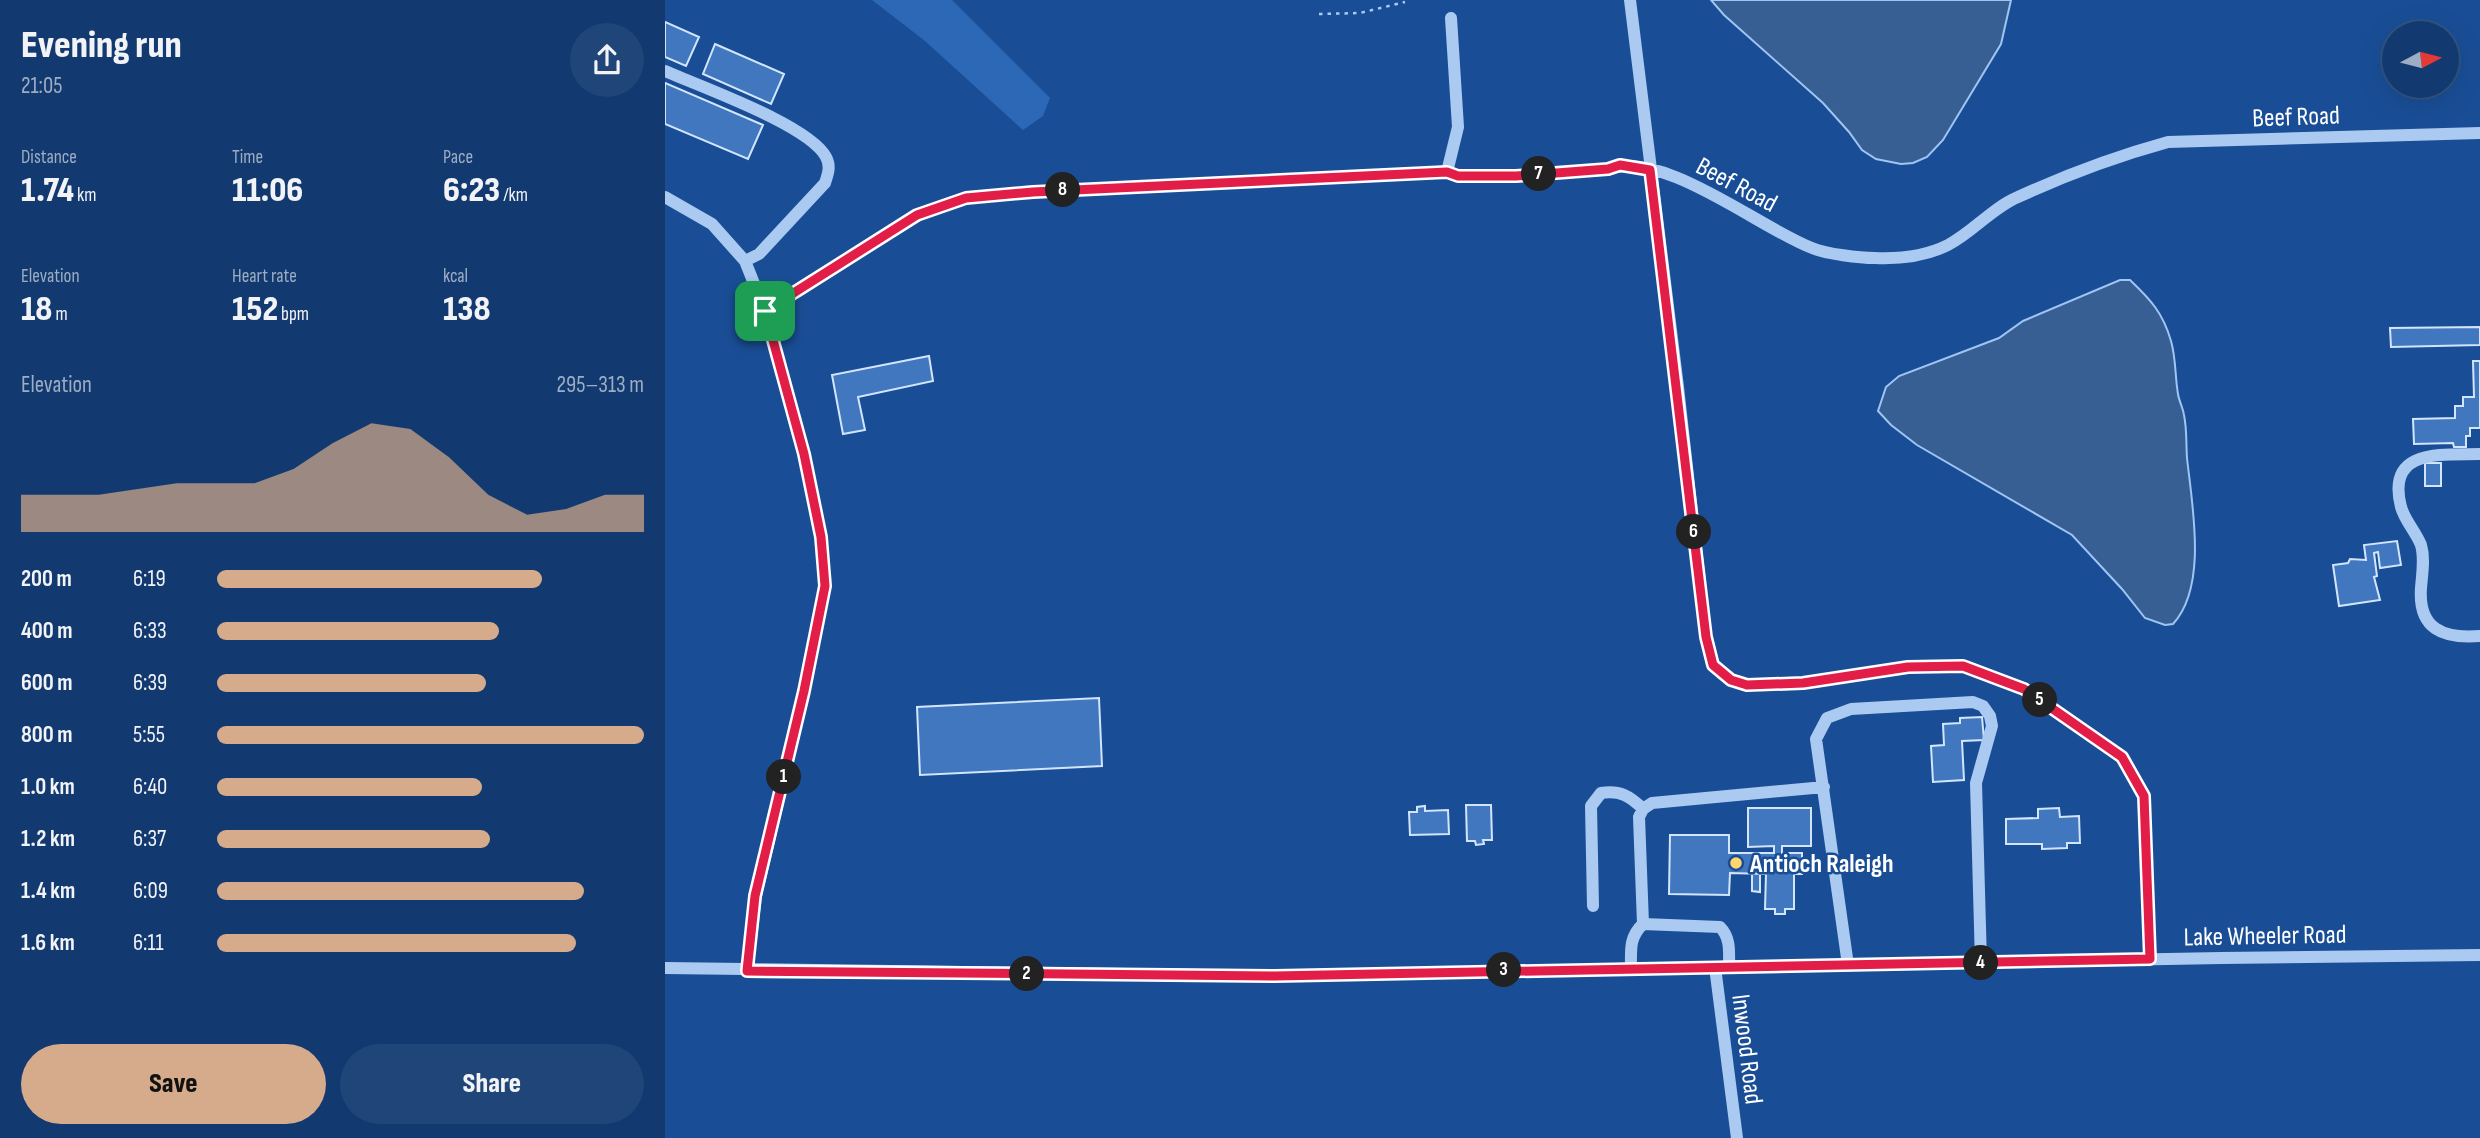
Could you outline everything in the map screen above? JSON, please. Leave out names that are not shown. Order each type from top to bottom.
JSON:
[{"type":"street","points":[[1630,0],[1706,637],[1713,665],[1731,680],[1747,685],[1803,683],[1908,667],[1963,666],[2024,689],[2122,757],[2144,796],[2150,959]]},
{"type":"street","points":[[1447,172],[1458,127],[1451,18]]},
{"type":"street","points":[[665,71],[795,128],[817,145],[827,158],[829,168],[825,183],[759,254],[745,261]]},
{"type":"street","name":"Beef Road","points":[[765,311],[917,215],[966,198],[1033,192],[1447,172],[1458,176],[1516,176],[1608,169],[1620,165],[1685,179],[1759,222],[1814,249],[1874,258],[1915,256],[1948,245],[2015,198],[2129,153],[2168,142],[2480,133]]},
{"type":"street","points":[[665,197],[712,224],[745,261],[765,311],[804,454],[821,537],[825,586],[804,691],[755,896],[747,971]]},
{"type":"street","points":[[2480,454],[2434,455],[2415,459],[2403,469],[2399,485],[2400,506],[2421,544],[2424,564],[2421,592],[2423,614],[2435,630],[2455,636],[2480,636]]},
{"type":"street","points":[[1848,965],[1817,739],[1827,718],[1851,709],[1973,702],[1983,706],[1990,716],[1992,726],[1976,783],[1981,963]]},
{"type":"street","points":[[1643,924],[1639,817],[1643,809],[1652,803],[1823,788]]},
{"type":"street","points":[[1594,906],[1591,806],[1601,793],[1617,791],[1643,809]]},
{"type":"street","points":[[1631,968],[1631,939],[1643,924],[1720,926],[1729,943],[1729,967]]},
{"type":"street","name":"Lake Wheeler Road","points":[[665,968],[1275,976],[2480,955]]},
{"type":"street","name":"Inwood Road","points":[[1715,967],[1737,1138]]},
{"type":"path","points":[[1319,14],[1360,13],[1405,2]]},
{"type":"shaded area","points":[[872,0],[952,0],[1050,98],[1043,116],[1023,130],[925,41]]},
{"type":"shaded area","points":[[1711,0],[2011,0],[2001,44],[1943,140],[1927,157],[1913,163],[1901,164],[1876,159],[1862,150],[1823,103],[1724,15]]},
{"type":"shaded area","points":[[2120,280],[2130,280],[2150,301],[2164,322],[2173,347],[2178,394],[2185,420],[2194,521],[2194,567],[2191,589],[2184,608],[2173,624],[2165,625],[2145,618],[2072,535],[1917,445],[1878,411],[1886,387],[1899,376],[1999,338],[2023,321]]},
{"type":"building","points":[[665,22],[699,37],[686,66],[665,57]]},
{"type":"building","points":[[715,44],[784,74],[771,104],[703,74]]},
{"type":"building","points":[[665,83],[763,125],[748,159],[665,124]]},
{"type":"building","points":[[2480,327],[2480,345],[2391,347],[2390,328]]},
{"type":"building","points":[[929,356],[933,381],[858,397],[865,430],[843,434],[832,375]]},
{"type":"building","points":[[2473,361],[2480,361],[2480,428],[2470,428],[2470,436],[2466,436],[2466,447],[2454,447],[2453,443],[2414,444],[2413,419],[2455,418],[2455,406],[2463,406],[2463,397],[2474,397]]},
{"type":"building","points":[[2425,463],[2441,463],[2441,486],[2425,486]]},
{"type":"building","points":[[2397,541],[2401,565],[2380,568],[2378,552],[2374,553],[2377,576],[2374,577],[2380,600],[2339,606],[2333,565],[2348,563],[2350,559],[2366,560],[2364,545]]},
{"type":"building","points":[[1099,698],[1102,766],[920,775],[917,707]]},
{"type":"building","points":[[1982,717],[1984,740],[1962,741],[1964,780],[1933,782],[1931,746],[1944,745],[1943,724],[1960,723],[1960,718]]},
{"type":"building","points":[[1466,805],[1491,805],[1492,840],[1483,840],[1484,844],[1476,845],[1475,841],[1467,841]]},
{"type":"building","points":[[1425,806],[1425,811],[1448,810],[1449,834],[1410,835],[1409,812],[1417,812],[1417,807]]},
{"type":"building","name":"Antioch Raleigh","points":[[1748,808],[1811,808],[1811,846],[1782,846],[1782,853],[1802,853],[1802,874],[1794,874],[1794,909],[1785,909],[1785,914],[1775,914],[1775,909],[1765,909],[1766,874],[1730,873],[1729,895],[1669,894],[1670,835],[1729,835],[1729,853],[1774,853],[1774,846],[1748,847]]},
{"type":"building","points":[[2059,808],[2060,817],[2079,816],[2080,843],[2067,843],[2067,848],[2042,849],[2042,844],[2006,844],[2006,819],[2038,818],[2038,809]]},
{"type":"building","name":"Antioch Raleigh","points":[[1752,874],[1760,874],[1760,892],[1752,891]]},
{"type":"place","name":"Antioch Raleigh","points":[[1736,863]]},
{"type":"route","points":[[1620,165],[1650,170],[1706,637],[1713,665],[1731,680],[1747,685],[1803,683],[1908,667],[1963,666],[2024,689],[2122,757],[2144,796],[2150,959],[1275,976],[747,971],[755,896],[804,691],[825,586],[821,537],[804,454],[765,311],[917,215],[966,198],[1033,192],[1447,172],[1458,176],[1516,176],[1608,169],[1620,165]]}]
